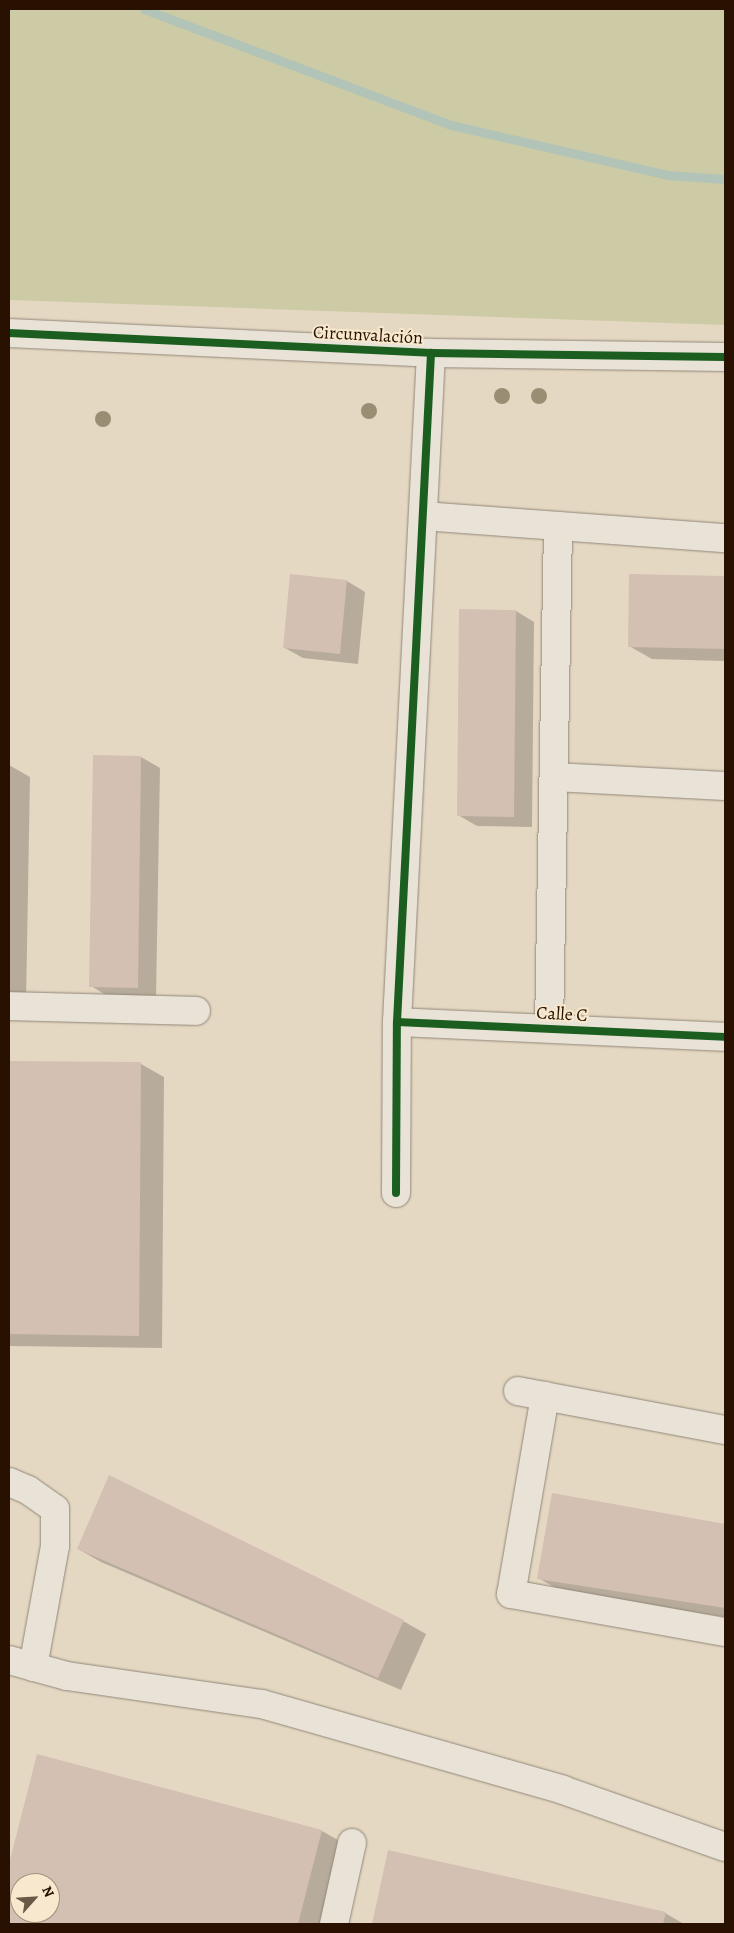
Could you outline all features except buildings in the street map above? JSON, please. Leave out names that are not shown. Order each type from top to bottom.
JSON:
[{"type":"street","name":"Circunvalación","points":[[9,333],[430,353],[725,357]]},
{"type":"street","points":[[396,1193],[397,1022],[430,353]]},
{"type":"street","points":[[423,516],[725,538]]},
{"type":"street","points":[[549,1028],[558,526]]},
{"type":"street","points":[[554,777],[725,786]]},
{"type":"street","points":[[9,1006],[196,1012]]},
{"type":"street","name":"Calle C","points":[[397,1022],[725,1037]]},
{"type":"street","points":[[518,1392],[725,1430]]},
{"type":"street","points":[[545,1396],[511,1594],[725,1632]]},
{"type":"street","points":[[9,1482],[28,1490],[55,1509],[55,1546],[21,1663],[67,1676],[262,1704],[563,1790],[725,1847]]},
{"type":"street","points":[[334,1924],[352,1843]]},
{"type":"shaded area","points":[[9,9],[725,9],[725,325],[9,300]]},
{"type":"waterway","points":[[144,9],[451,125],[667,175],[725,179]]},
{"type":"cycle path","points":[[9,333],[431,353],[725,357]]},
{"type":"cycle path","points":[[396,1193],[397,1022],[431,353]]},
{"type":"cycle path","points":[[397,1022],[725,1037]]}]
